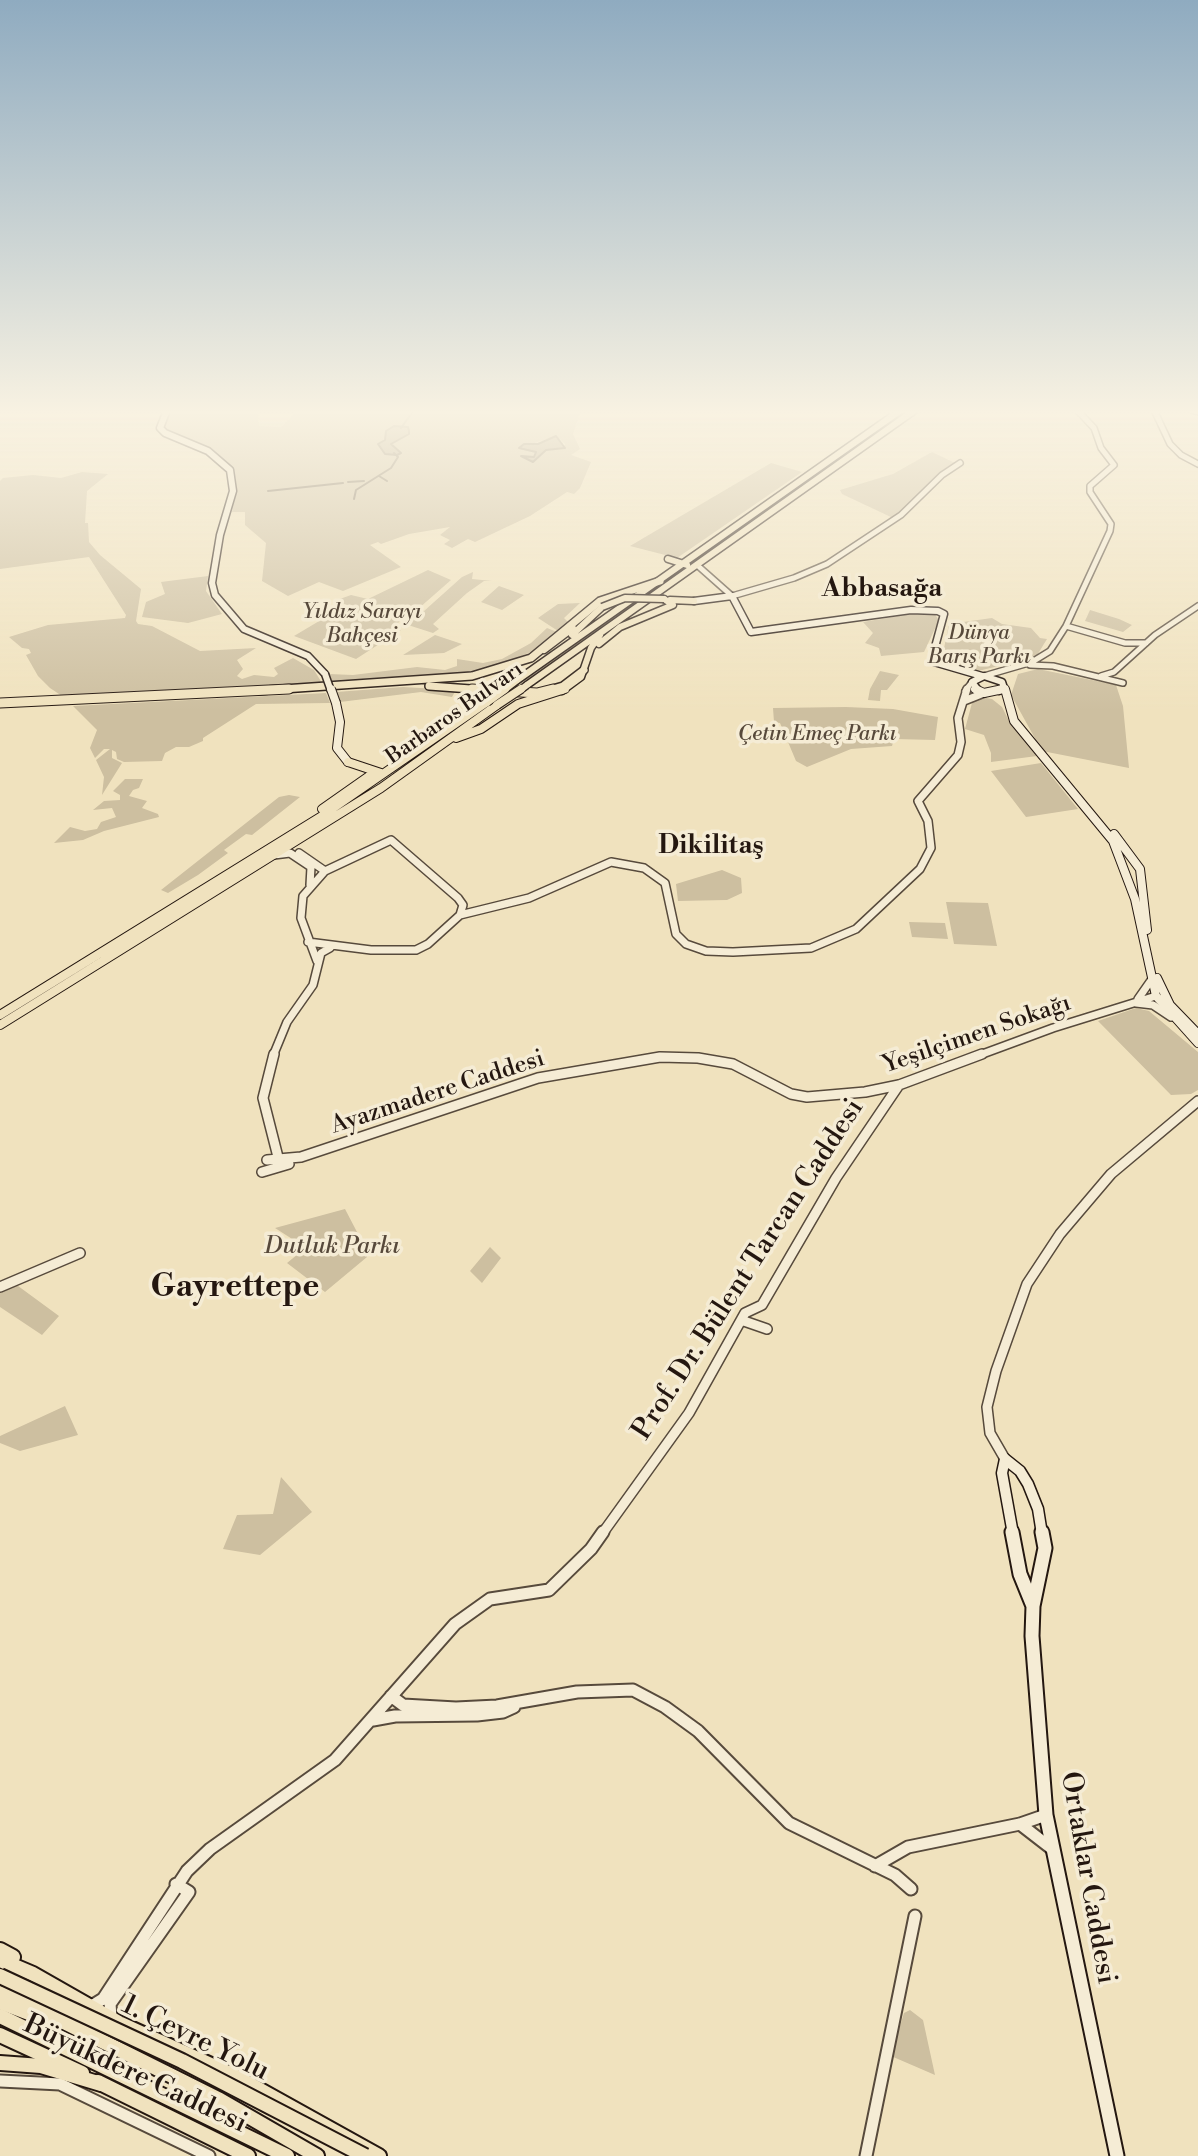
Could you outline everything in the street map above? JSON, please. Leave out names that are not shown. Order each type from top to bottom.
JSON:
[{"type":"highway","points":[[158,697],[453,678],[509,667],[544,650],[600,601],[660,581]]},
{"type":"highway","points":[[0,705],[399,686],[537,693],[563,686],[585,668]]},
{"type":"main road","points":[[228,511],[212,583],[215,595],[244,629],[308,656],[325,674],[336,702],[340,722],[337,748],[348,762],[369,776]]},
{"type":"main road","name":"Barbaros Bulvarı","points":[[0,1015],[260,855],[287,847],[356,804],[452,739],[765,511]]},
{"type":"main road","points":[[668,559],[695,562],[683,565],[668,559]]},
{"type":"main road","name":"Barbaros Bulvarı","points":[[0,1025],[275,850],[299,827],[384,775],[683,565]]},
{"type":"main road","points":[[544,650],[601,607],[625,598],[694,601],[732,596],[751,632],[911,610],[938,611],[944,614],[932,658],[934,662],[958,671],[996,678],[1004,687],[1009,708],[1023,733],[1137,861],[1148,941],[1159,993],[1198,1034]]},
{"type":"main road","points":[[585,668],[600,642],[613,631],[673,605],[664,599]]},
{"type":"main road","points":[[544,662],[601,607]]},
{"type":"main road","points":[[452,739],[481,729],[518,704],[566,688],[582,677],[593,644],[608,627]]},
{"type":"main road","points":[[958,671],[973,681],[975,688],[1009,708]]},
{"type":"main road","points":[[973,681],[983,676]]},
{"type":"main road","points":[[986,693],[1004,687]]},
{"type":"main road","points":[[348,762],[384,775],[387,779],[360,797],[356,804]]},
{"type":"main road","points":[[260,855],[272,842],[299,827],[369,776],[384,775]]},
{"type":"main road","points":[[1090,811],[1116,848],[1122,863],[1137,861]]},
{"type":"main road","points":[[299,827],[311,832]]},
{"type":"main road","points":[[1116,848],[1135,900],[1152,979],[1173,1018],[1198,1043]]},
{"type":"main road","points":[[1124,873],[1134,875],[1144,897]]},
{"type":"main road","points":[[54,992],[54,987],[82,965]]},
{"type":"main road","name":"Ortaklar Caddesi","points":[[1033,1606],[1020,1574],[1002,1473],[1005,1459],[1020,1471],[1038,1508],[1045,1548],[1033,1606],[1035,1683],[1046,1815],[1117,2156]]},
{"type":"main road","points":[[1020,1574],[1040,1578]]},
{"type":"main road","points":[[0,1942],[4,1956],[16,1972],[68,2026]]},
{"type":"main road","name":"Büyükdere Caddesi","points":[[4,1956],[87,2007],[235,2076],[379,2156]]},
{"type":"main road","name":"1. Çevre Yolu","points":[[0,1976],[216,2078],[365,2156]]},
{"type":"main road","name":"Büyükdere Caddesi","points":[[0,1993],[10,1995],[220,2100],[317,2156]]},
{"type":"main road","points":[[0,2002],[68,2026]]},
{"type":"main road","points":[[0,2016],[287,2156]]},
{"type":"main road","name":"Büyükdere Caddesi","points":[[5,2040],[248,2156]]},
{"type":"main road","points":[[0,2063],[41,2066],[101,2084]]},
{"type":"main road","points":[[343,2136],[358,2156]]},
{"type":"street","points":[[695,562],[732,596],[793,578],[827,564],[905,511]]},
{"type":"street","points":[[983,676],[1032,662],[1049,651],[1066,626],[1110,531],[1103,511]]},
{"type":"street","points":[[1094,676],[1106,676],[1198,606]]},
{"type":"street","points":[[1066,626],[1125,643],[1146,643]]},
{"type":"street","points":[[1125,643],[1131,655]]},
{"type":"street","points":[[1049,651],[1049,660],[1053,666]]},
{"type":"street","points":[[1004,687],[1009,674],[1037,664],[1123,683],[1119,674],[1123,664]]},
{"type":"street","points":[[1070,670],[1092,673],[1116,669]]},
{"type":"street","points":[[309,942],[332,947],[416,950],[428,944],[460,915],[529,898],[611,862],[644,868],[665,883],[676,934],[686,943],[706,951],[811,948],[839,937],[856,929],[919,869],[931,848],[928,821],[918,801],[958,755],[961,742],[958,718],[967,687],[973,681]]},
{"type":"street","points":[[964,701],[986,693]]},
{"type":"street","points":[[307,890],[325,871],[341,861],[391,840],[458,898],[463,905],[460,915]]},
{"type":"street","points":[[297,841],[301,854]]},
{"type":"street","points":[[287,847],[325,871]]},
{"type":"street","points":[[275,850],[290,853],[311,867],[313,875],[300,905],[309,942],[317,961]]},
{"type":"street","points":[[317,864],[341,861]]},
{"type":"street","points":[[458,898],[490,906]]},
{"type":"street","points":[[279,1161],[263,1098],[275,1050],[287,1023],[313,985],[321,953],[332,947]]},
{"type":"street","points":[[1133,1003],[1144,995],[1152,979]]},
{"type":"street","name":"Yeşilçimen Sokağı","points":[[832,1097],[899,1085],[1053,1028],[1159,993]]},
{"type":"street","points":[[1133,1003],[1153,1006],[1173,1018]]},
{"type":"street","name":"Ayazmadere Caddesi","points":[[262,1172],[538,1078],[660,1058],[698,1058],[733,1064],[791,1094],[832,1097]]},
{"type":"street","name":"Prof. Dr. Bülent Tarcan Caddesi","points":[[87,2007],[95,2006],[103,1999],[176,1884],[210,1849],[335,1760],[455,1624],[490,1599],[549,1590],[592,1549],[689,1413],[745,1313],[762,1305],[836,1178],[899,1085]]},
{"type":"street","points":[[1005,1459],[990,1433],[987,1407],[996,1371],[1027,1284],[1060,1234],[1111,1174],[1198,1101]]},
{"type":"street","name":"Ayazmadere Caddesi","points":[[274,1145],[267,1160],[301,1157]]},
{"type":"street","points":[[0,1287],[80,1254]]},
{"type":"street","points":[[741,1320],[767,1329]]},
{"type":"street","points":[[391,1696],[403,1704],[456,1709],[577,1692],[633,1690],[666,1707],[698,1731],[789,1823],[895,1875],[911,1889]]},
{"type":"street","points":[[391,1696],[395,1716]]},
{"type":"street","points":[[373,1720],[395,1716],[503,1712],[526,1701]]},
{"type":"street","points":[[875,1866],[908,1847],[1020,1824],[1046,1815]]},
{"type":"street","points":[[1020,1824],[1052,1848]]},
{"type":"street","points":[[119,2023],[111,2016],[110,2004],[189,1892],[176,1884]]},
{"type":"street","points":[[866,2156],[915,1916]]},
{"type":"street","name":"Büyükdere Caddesi","points":[[0,2081],[60,2084],[209,2156]]},
{"type":"green space","points":[[0,511],[86,511],[89,542],[100,555],[141,589],[136,621],[138,624],[152,626],[200,651],[256,648],[237,660],[243,669],[237,676],[242,679],[254,675],[274,677],[278,674],[274,668],[293,658],[314,670],[322,683],[62,696],[38,676],[26,655],[31,653],[29,649],[22,648],[9,637],[48,625],[125,618],[126,615],[89,557],[0,569]]},
{"type":"green space","points":[[538,511],[475,542],[468,539],[452,548],[444,544],[450,540],[440,535],[450,527],[409,534],[381,544],[378,542],[370,545],[401,567],[343,591],[319,582],[288,596],[262,581],[266,543],[245,525],[245,512],[232,512]]},
{"type":"green space","points":[[690,511],[746,511],[677,558],[630,546]]},
{"type":"green space","points":[[877,511],[901,511],[893,518]]},
{"type":"green space","points":[[683,568],[687,569],[398,773],[394,771]]},
{"type":"green space","name":"Yıldız Sarayı Bahçesi","points":[[428,570],[451,580],[418,609],[424,611],[462,577],[473,572],[472,579],[492,581],[484,581],[467,593],[433,624],[439,629],[433,633],[408,625],[412,621],[402,619],[394,627],[401,630],[356,659],[294,636],[346,605],[337,600],[351,595],[368,599]]},
{"type":"green space","points":[[208,576],[206,591],[222,614],[188,623],[142,617],[146,602],[165,594],[161,582]]},
{"type":"green space","points":[[499,586],[524,595],[502,610],[481,602]]},
{"type":"green space","points":[[580,603],[564,618],[568,622],[558,631],[538,618],[558,604]]},
{"type":"green space","points":[[1090,610],[1132,625],[1123,632],[1085,621]]},
{"type":"green space","points":[[933,612],[939,620],[924,652],[881,656],[879,648],[865,643],[873,633],[863,622]]},
{"type":"green space","name":"Dünya Barış Parkı","points":[[992,618],[1002,624],[1031,628],[1040,638],[1047,639],[1036,657],[978,671],[949,663],[942,658],[949,624]]},
{"type":"green space","points":[[547,628],[557,632],[535,650],[494,668],[467,674],[333,683],[329,674],[353,675],[417,667],[445,670],[457,666],[457,659],[483,663],[502,659],[531,643]]},
{"type":"green space","points":[[435,635],[462,644],[444,653],[403,655]]},
{"type":"green space","points":[[1038,669],[1116,685],[1123,706],[1129,768],[1042,751],[1011,695],[1018,674]]},
{"type":"green space","points":[[880,671],[899,675],[887,690],[881,690],[880,701],[868,700],[870,689]]},
{"type":"green space","points":[[403,687],[456,690],[452,697],[421,692],[340,702],[336,692]]},
{"type":"green space","points":[[326,693],[330,703],[256,704],[203,738],[203,741],[189,747],[176,747],[165,753],[162,761],[124,762],[117,759],[116,752],[112,750],[112,758],[122,763],[102,795],[104,777],[96,760],[110,749],[104,749],[95,758],[90,748],[97,730],[73,706]]},
{"type":"green space","points":[[981,697],[992,699],[1002,707],[1011,725],[1037,756],[991,762],[991,753],[984,735],[965,729],[972,703]]},
{"type":"green space","name":"Çetin Emeç Parkı","points":[[773,708],[893,709],[938,717],[935,740],[894,739],[892,746],[851,749],[807,767],[796,761],[780,723],[774,722]]},
{"type":"green space","points":[[1041,763],[1078,809],[1026,817],[991,771]]},
{"type":"green space","points":[[125,779],[143,779],[139,788],[133,790],[129,796],[147,801],[142,808],[158,814],[159,817],[104,831],[83,840],[54,843],[70,827],[85,831],[97,829],[101,822],[116,817],[112,808],[93,810],[104,801],[120,800],[120,795],[113,791]]},
{"type":"green space","points":[[279,797],[300,797],[252,835],[246,834],[224,850],[228,853],[198,875],[168,893],[161,890]]},
{"type":"green space","points":[[722,870],[741,878],[742,893],[727,900],[678,901],[676,884]]},
{"type":"green space","points":[[946,902],[988,903],[997,946],[954,944]]},
{"type":"green space","points":[[909,922],[945,923],[948,939],[912,937]]},
{"type":"green space","points":[[1136,1008],[1149,1011],[1198,1052],[1198,1090],[1191,1094],[1171,1095],[1098,1021]]},
{"type":"green space","name":"Dutluk Parkı","points":[[345,1209],[368,1253],[367,1257],[325,1292],[287,1263],[303,1250],[300,1244],[275,1228]]},
{"type":"green space","points":[[490,1247],[501,1258],[482,1283],[470,1271]]},
{"type":"green space","points":[[14,1283],[59,1316],[42,1335],[0,1307],[0,1290]]},
{"type":"green space","points":[[65,1406],[78,1435],[20,1451],[0,1443],[0,1436]]},
{"type":"green space","points":[[281,1477],[312,1512],[260,1555],[223,1549],[237,1515],[273,1514]]},
{"type":"green space","points":[[910,2010],[923,2020],[935,2075],[891,2056],[904,2013]]},
{"type":"district","name":"Abbasağa","points":[[882,590]]},
{"type":"district","name":"Dikilitaş","points":[[711,847]]},
{"type":"district","name":"Gayrettepe","points":[[235,1288]]}]
